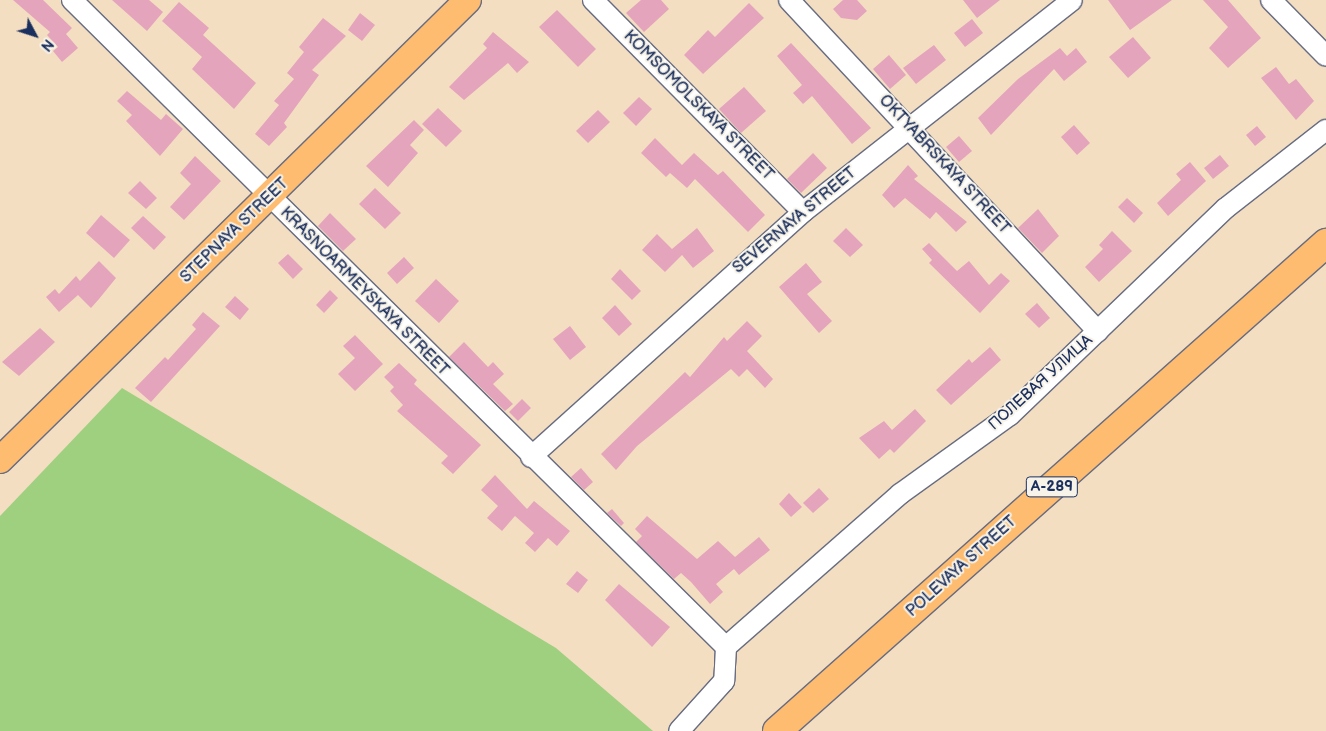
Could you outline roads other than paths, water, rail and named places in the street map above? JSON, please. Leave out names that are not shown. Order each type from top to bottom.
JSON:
[{"type":"highway","name":"POLEVAYA STREET","points":[[777,731],[1326,243]]},
{"type":"highway","name":"POLEVAYA STREET","points":[[806,731],[1326,269]]},
{"type":"main road","name":"STEPNAYA STREET","points":[[0,460],[269,199],[468,0]]},
{"type":"street","name":"KRASNOARMEYSKAYA STREET","points":[[72,0],[254,176],[269,199],[726,647]]},
{"type":"street","name":"KOMSOMOLSKAYA STREET","points":[[593,0],[803,212]]},
{"type":"street","name":"OKTYABRSKAYA STREET","points":[[789,0],[1098,331]]},
{"type":"street","name":"SEVERNAYA STREET","points":[[531,457],[803,212],[1072,0]]},
{"type":"street","points":[[1271,0],[1326,56]]},
{"type":"street","name":"ПОЛЕВАЯ УЛИЦА","points":[[726,647],[900,494],[1010,415],[1226,208],[1326,130]]},
{"type":"street","points":[[679,731],[724,681],[726,647]]}]
